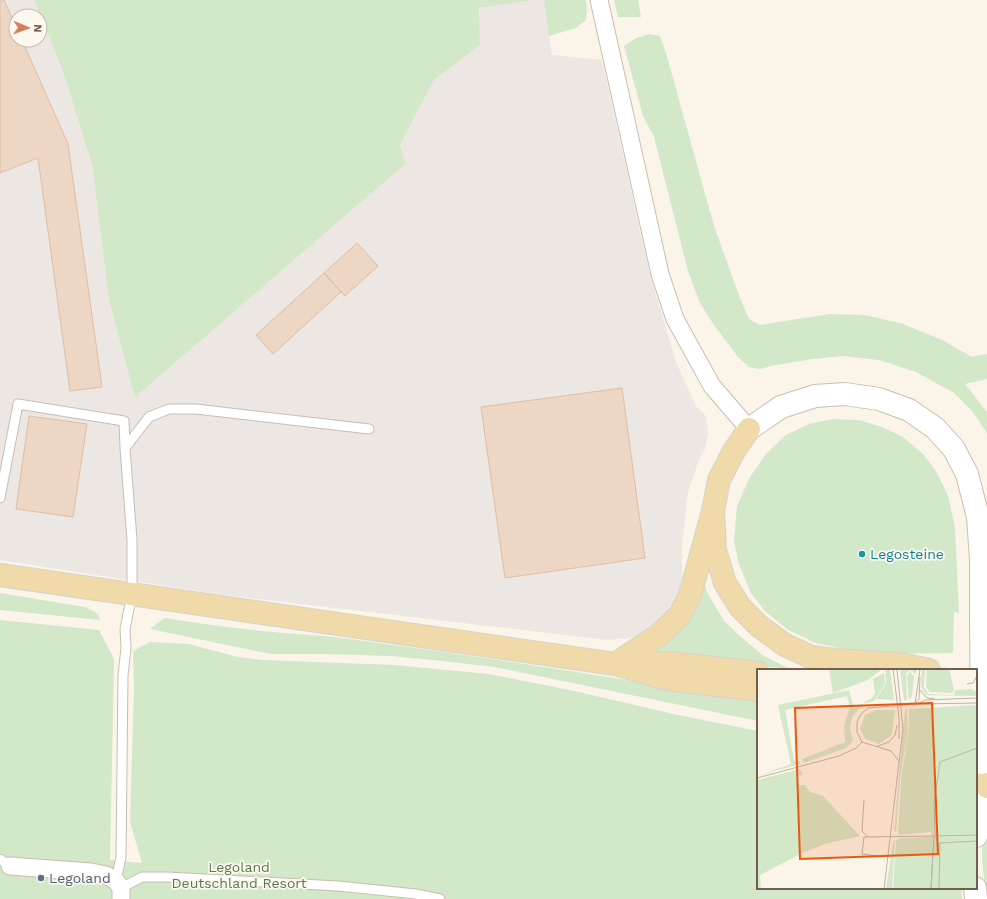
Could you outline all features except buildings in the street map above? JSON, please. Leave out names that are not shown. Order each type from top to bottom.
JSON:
[{"type":"main road","points":[[615,664],[659,635],[680,615],[690,596],[713,511],[719,480],[734,451],[749,429]]},
{"type":"main road","points":[[713,511],[715,550],[725,583],[740,607],[760,626],[785,645],[811,657],[900,664],[924,669]]},
{"type":"main road","points":[[0,575],[615,664],[667,679],[757,690]]},
{"type":"main road","points":[[615,664],[669,663],[757,673]]},
{"type":"main road","points":[[977,701],[987,700]]},
{"type":"street","points":[[599,0],[660,274],[675,319],[712,386],[749,429],[781,407],[815,396],[845,394],[879,398],[909,410],[935,428],[954,449],[967,474],[978,517],[981,559],[985,787],[977,831]]},
{"type":"street","points":[[3,865],[96,872],[106,875],[120,889]]},
{"type":"lane","points":[[0,498],[18,404],[124,421],[132,540],[132,594],[125,630],[126,648],[123,675],[120,889],[142,877],[167,877],[338,886],[416,894],[440,899]]},
{"type":"lane","points":[[125,448],[149,417],[169,409],[196,409],[369,429]]},
{"type":"shaded area","points":[[0,0],[34,0],[38,8],[8,8],[8,48],[48,48],[48,34],[65,77],[92,165],[109,301],[135,396],[400,145],[434,80],[480,45],[479,8],[533,0],[544,0],[552,55],[602,60],[649,271],[676,362],[696,406],[706,416],[708,434],[705,449],[699,460],[688,492],[682,545],[682,577],[678,598],[663,621],[638,637],[608,640],[224,595],[0,560]]},
{"type":"green space","points":[[34,0],[533,0],[479,8],[480,45],[434,80],[400,145],[405,164],[135,397],[109,301],[92,165],[65,77],[48,34],[48,8],[38,8]]},
{"type":"green space","points":[[544,0],[586,0],[586,20],[576,28],[549,36]]},
{"type":"green space","points":[[614,0],[638,0],[641,17],[618,17]]},
{"type":"green space","points":[[650,34],[660,36],[666,53],[714,226],[749,319],[760,325],[829,314],[865,315],[903,324],[942,340],[972,357],[987,354],[987,379],[965,384],[987,412],[987,433],[973,412],[954,393],[916,372],[879,360],[842,356],[813,359],[760,369],[749,367],[738,357],[714,325],[700,303],[688,271],[654,137],[643,116],[624,46],[636,38]]},
{"type":"green space","points":[[832,419],[859,420],[882,427],[903,437],[923,454],[936,471],[948,496],[955,528],[959,613],[954,612],[953,653],[889,654],[853,651],[816,643],[788,630],[765,611],[751,593],[739,564],[734,541],[737,506],[750,477],[767,453],[786,435],[809,424]]},
{"type":"green space","points":[[701,577],[708,594],[724,621],[762,655],[790,669],[641,655]]},
{"type":"green space","points":[[0,593],[84,607],[97,613],[100,620],[0,610]]},
{"type":"green space","points":[[164,618],[237,628],[339,638],[554,668],[757,701],[757,721],[494,667],[391,656],[271,654],[150,629]]},
{"type":"green space","name":"Legoland Deutschland Resort","points":[[0,620],[99,630],[114,659],[110,860],[142,863],[130,822],[134,688],[133,651],[150,642],[188,644],[238,657],[263,660],[394,665],[489,674],[757,731],[757,889],[961,889],[962,899],[0,899]]},
{"type":"green space","points":[[987,828],[987,899],[983,873],[982,843]]},
{"type":"place","name":"Legosteine","points":[[862,554]]},
{"type":"place","name":"Legoland","points":[[41,878]]}]
